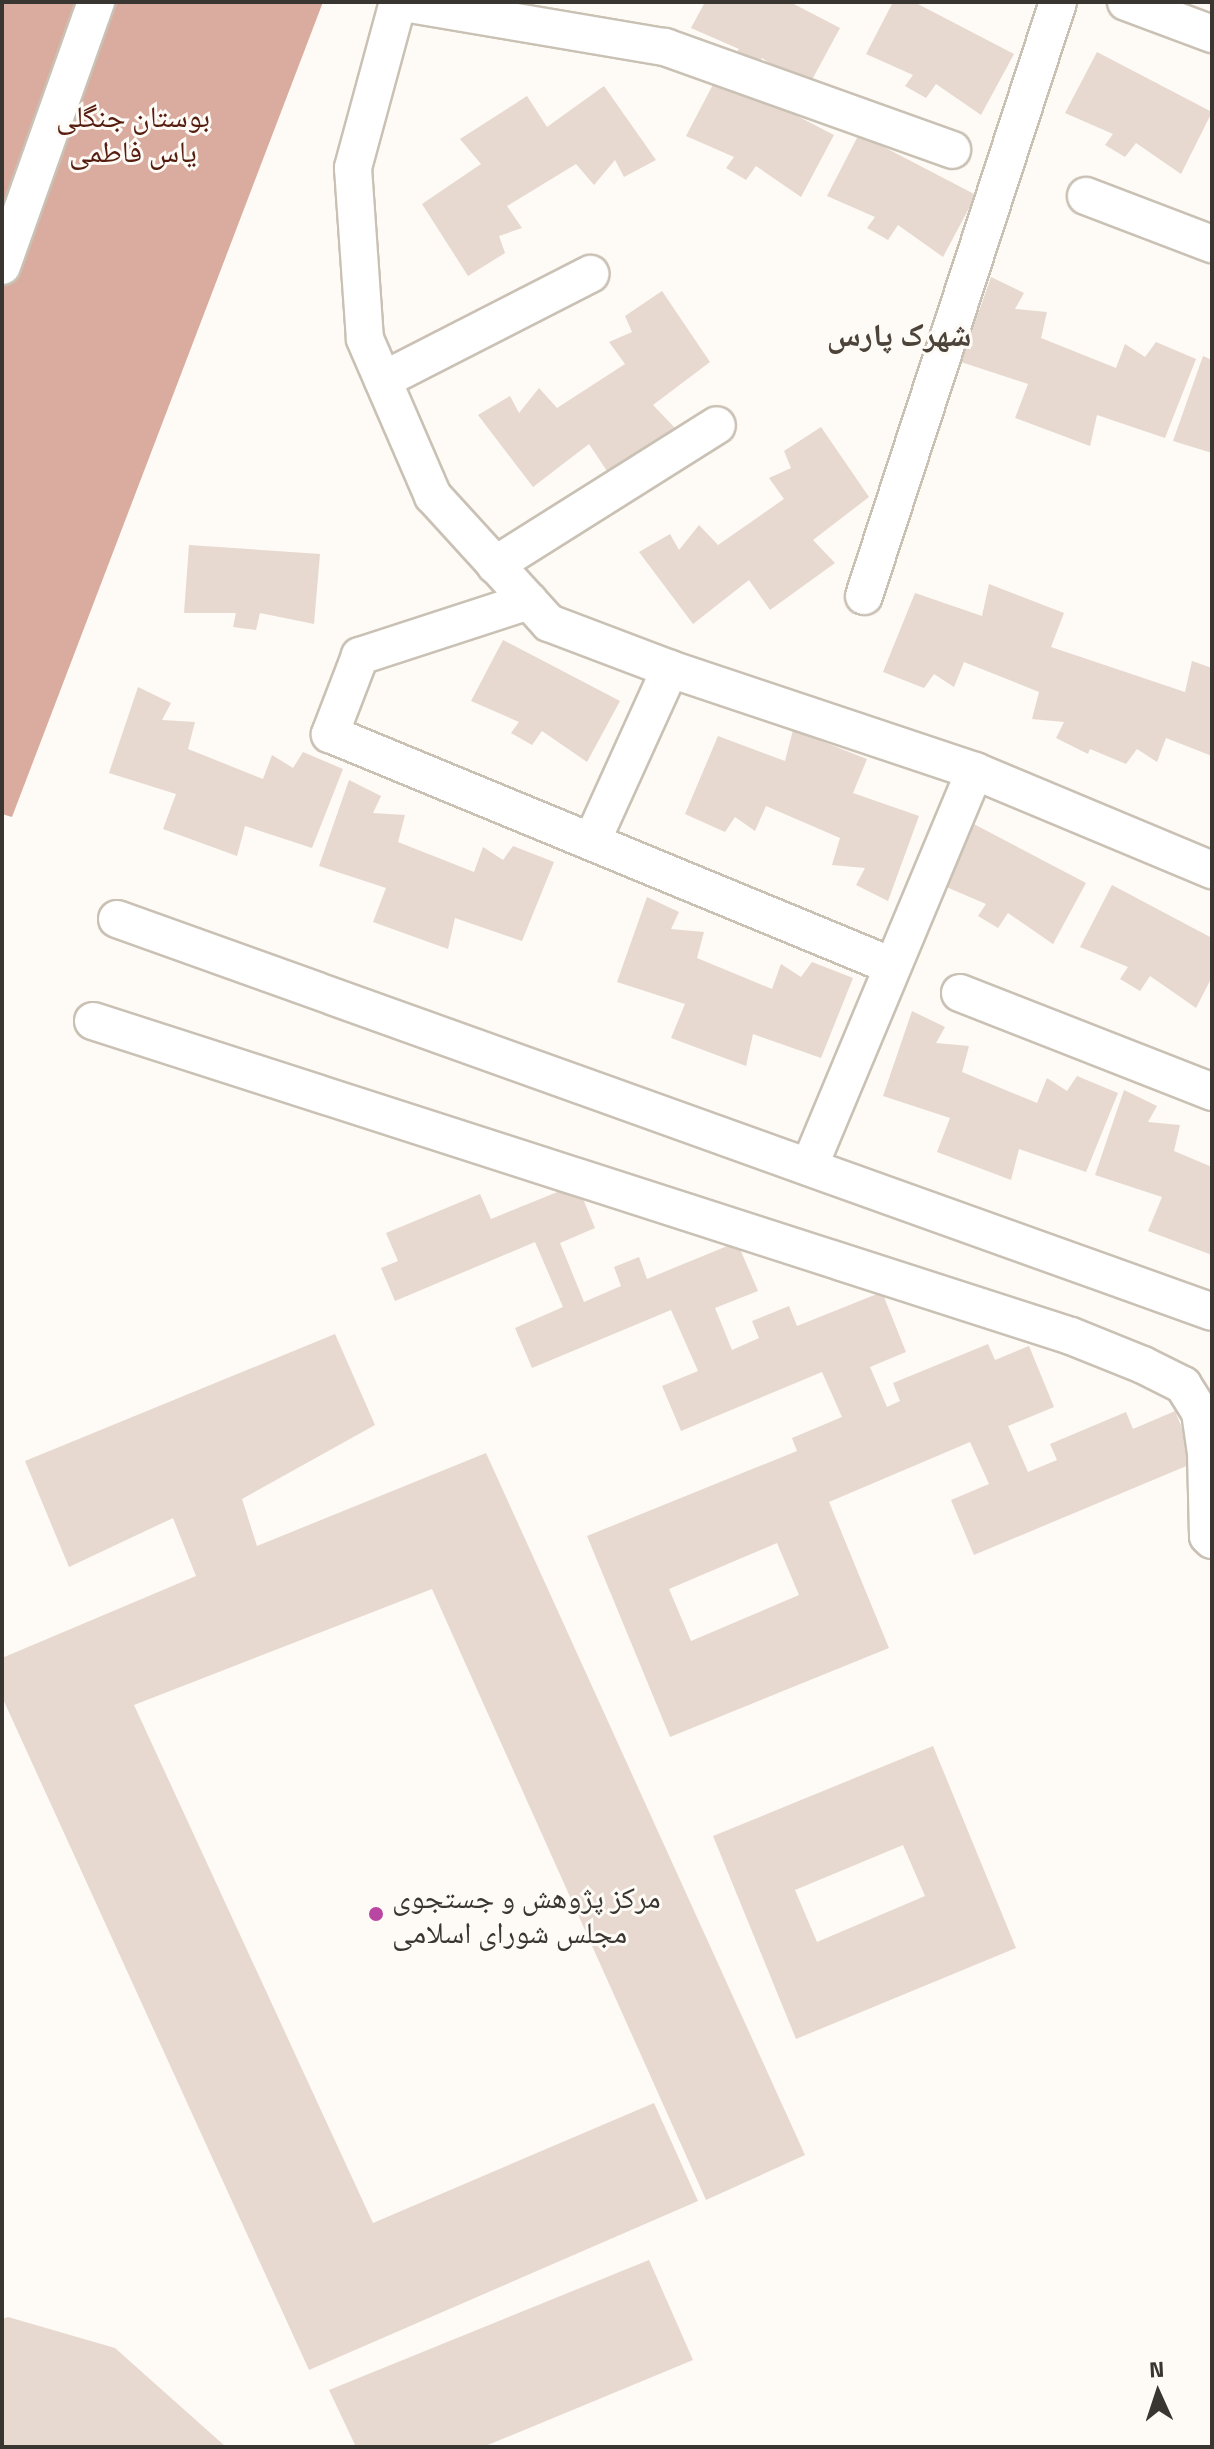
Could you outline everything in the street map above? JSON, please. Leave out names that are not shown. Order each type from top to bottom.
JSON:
[{"type":"street","points":[[2,266],[96,2]]},
{"type":"street","points":[[952,150],[665,47],[398,2],[353,168],[365,339],[433,496],[549,623],[670,669],[975,771],[1212,870]]},
{"type":"street","points":[[864,596],[1058,2]]},
{"type":"street","points":[[1126,2],[1212,34]]},
{"type":"street","points":[[1086,196],[1212,244]]},
{"type":"street","points":[[383,380],[590,274]]},
{"type":"street","points":[[495,565],[717,425]]},
{"type":"street","points":[[529,601],[360,656],[330,734],[892,966]]},
{"type":"street","points":[[592,841],[670,669]]},
{"type":"street","points":[[809,1167],[975,771]]},
{"type":"street","points":[[117,919],[1212,1312]]},
{"type":"street","points":[[960,993],[1210,1087]]},
{"type":"street","points":[[93,1021],[1056,1331],[1143,1365],[1183,1385],[1200,1412],[1206,1453],[1208,1536],[1212,1540]]},
{"type":"green space","name":"بوستان جنگلی یاس فاطمی","points":[[2,2],[323,2],[12,817],[2,814]]},
{"type":"building","points":[[705,2],[790,2],[840,28],[807,89],[762,58],[751,73],[731,60],[739,49],[691,28]]},
{"type":"building","points":[[893,2],[914,2],[1014,54],[981,115],[936,84],[926,98],[905,86],[913,75],[866,54]]},
{"type":"building","points":[[1097,52],[1212,112],[1181,174],[1136,143],[1125,157],[1105,145],[1113,134],[1065,113]]},
{"type":"building","points":[[718,75],[834,135],[801,197],[756,166],[746,180],[726,168],[734,157],[686,136]]},
{"type":"building","points":[[604,86],[656,160],[624,177],[615,160],[594,185],[576,164],[507,206],[522,228],[499,236],[505,253],[468,276],[422,204],[481,164],[460,139],[527,96],[547,127]]},
{"type":"building","points":[[859,134],[976,195],[943,257],[898,225],[888,240],[867,228],[875,217],[827,196]]},
{"type":"building","points":[[991,277],[1024,293],[1015,309],[1047,312],[1041,338],[1116,368],[1125,344],[1145,357],[1156,342],[1196,359],[1165,438],[1097,415],[1090,446],[1015,418],[1028,384],[961,362]]},
{"type":"building","points":[[662,291],[710,362],[653,405],[675,428],[609,474],[589,444],[533,487],[478,415],[510,396],[519,413],[539,388],[557,408],[625,364],[609,342],[632,332],[625,316]]},
{"type":"building","points":[[1203,356],[1212,360],[1212,453],[1173,441]]},
{"type":"building","points":[[821,427],[869,497],[813,540],[835,563],[770,610],[749,580],[693,624],[639,552],[670,534],[679,550],[699,525],[718,545],[784,499],[769,478],[791,468],[784,451]]},
{"type":"building","points":[[189,545],[320,554],[314,624],[260,613],[256,630],[233,627],[236,613],[184,613]]},
{"type":"building","points":[[989,584],[1064,613],[1051,647],[1185,692],[1192,661],[1212,668],[1212,756],[1166,738],[1157,762],[1137,749],[1126,764],[1090,749],[1088,754],[1056,738],[1064,722],[1032,719],[1039,692],[964,662],[954,687],[934,674],[924,688],[883,672],[915,593],[982,616]]},
{"type":"building","points":[[503,640],[620,701],[587,762],[542,731],[532,745],[511,733],[519,722],[471,701]]},
{"type":"building","points":[[138,687],[171,703],[162,720],[195,722],[188,749],[263,779],[272,755],[293,768],[303,752],[343,769],[312,848],[245,826],[237,856],[163,829],[176,794],[109,773]]},
{"type":"building","points":[[793,730],[867,759],[853,793],[919,816],[888,901],[856,885],[865,868],[832,865],[840,838],[766,806],[755,831],[735,817],[725,832],[685,814],[718,736],[785,761]]},
{"type":"building","points":[[349,780],[381,796],[373,813],[405,815],[398,842],[474,872],[483,847],[503,860],[513,846],[554,862],[522,941],[455,918],[448,949],[373,922],[386,888],[319,866]]},
{"type":"building","points":[[970,822],[1086,883],[1053,944],[1008,913],[998,928],[978,916],[986,904],[937,883]]},
{"type":"building","points":[[1112,885],[1212,938],[1212,977],[1196,1008],[1150,976],[1140,991],[1120,979],[1128,967],[1080,947]]},
{"type":"building","points":[[647,897],[679,912],[671,929],[704,932],[697,958],[772,989],[781,964],[801,977],[812,962],[853,978],[821,1058],[753,1034],[746,1066],[671,1038],[685,1004],[617,982]]},
{"type":"building","points":[[912,1011],[945,1027],[936,1043],[969,1046],[962,1072],[1037,1103],[1047,1078],[1067,1091],[1077,1076],[1118,1093],[1086,1172],[1019,1149],[1011,1180],[937,1152],[950,1118],[883,1096]]},
{"type":"building","points":[[1124,1090],[1157,1106],[1148,1122],[1180,1125],[1174,1151],[1212,1167],[1212,1255],[1148,1231],[1162,1197],[1095,1175]]},
{"type":"building","points":[[577,1184],[595,1228],[560,1243],[584,1302],[621,1286],[614,1267],[639,1257],[647,1279],[737,1242],[758,1291],[715,1308],[732,1350],[759,1338],[752,1321],[789,1306],[797,1326],[882,1292],[906,1352],[870,1367],[887,1407],[900,1401],[893,1383],[988,1344],[995,1360],[1029,1346],[1054,1407],[1008,1426],[1028,1472],[1057,1460],[1050,1444],[1126,1412],[1133,1429],[1175,1411],[1196,1462],[974,1555],[951,1500],[989,1484],[970,1442],[829,1502],[889,1648],[670,1737],[587,1536],[797,1451],[792,1438],[842,1417],[822,1372],[681,1431],[662,1386],[698,1371],[671,1310],[532,1368],[515,1328],[563,1307],[535,1242],[395,1301],[381,1268],[398,1261],[386,1233],[480,1194],[491,1219]],"holes":[[[777,1543],[799,1595],[691,1641],[669,1589]]]},
{"type":"building","points":[[335,1334],[375,1425],[242,1499],[257,1546],[486,1453],[805,2155],[706,2200],[432,1589],[134,1705],[373,2223],[654,2103],[698,2201],[309,2370],[2,1697],[2,1658],[196,1576],[173,1518],[69,1567],[25,1461]]},
{"type":"building","points":[[933,1746],[1016,1948],[796,2039],[713,1836]],"holes":[[[903,1845],[925,1896],[817,1942],[795,1890]]]},
{"type":"building","points":[[649,2260],[693,2360],[483,2447],[356,2447],[329,2390]]},
{"type":"building","points":[[8,2317],[115,2348],[226,2447],[2,2447],[2,2319]]},
{"type":"place","name":"مرکز پژوهش و جستجوی مجلس شورای اسلامی","points":[[376,1914]]},
{"type":"district","name":"شهرک پارس","points":[[899,334]]}]
